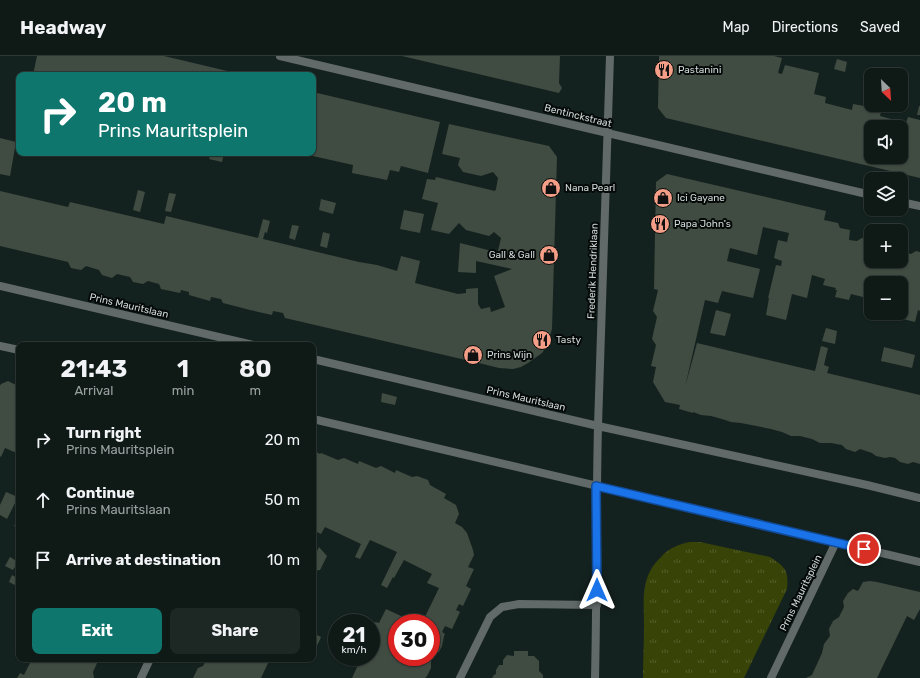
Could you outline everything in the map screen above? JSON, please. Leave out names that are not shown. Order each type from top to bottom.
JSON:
[{"type":"street","name":"Bentinckstraat","points":[[280,56],[864,193]]},
{"type":"street","name":"Frederik Hendriklaan","points":[[596,486],[610,56]]},
{"type":"street","points":[[908,203],[920,206]]},
{"type":"street","name":"Prins Mauritslaan","points":[[0,286],[240,342]]},
{"type":"street","points":[[0,346],[16,349]]},
{"type":"street","name":"Prins Mauritslaan","points":[[316,360],[598,426],[920,498]]},
{"type":"street","points":[[316,420],[920,562]]},
{"type":"street","points":[[595,678],[597,605],[596,486]]},
{"type":"street","name":"Prins Mauritsplein","points":[[771,678],[836,542]]},
{"type":"street","points":[[460,678],[490,617],[502,607],[519,604],[597,605]]},
{"type":"street","points":[[141,678],[149,662]]},
{"type":"green space","points":[[690,542],[700,542],[770,557],[785,570],[787,577],[787,589],[744,678],[643,678],[644,598],[646,581],[649,572],[667,551]]},
{"type":"building","points":[[37,56],[164,56],[232,72],[34,72]]},
{"type":"building","points":[[402,56],[560,56],[559,83],[562,88],[559,93]]},
{"type":"building","points":[[659,56],[774,56],[782,58],[778,73],[782,74],[785,65],[819,73],[814,94],[826,97],[825,103],[852,110],[853,104],[864,106],[864,112],[881,112],[880,116],[895,120],[864,120],[864,164],[908,164],[907,120],[908,117],[920,120],[920,178],[908,175],[908,172],[895,172],[666,118],[658,108]]},
{"type":"building","points":[[837,59],[847,62],[845,72],[834,69]]},
{"type":"building","points":[[316,93],[440,122],[428,173],[401,166],[399,172],[390,170],[387,180],[352,173],[353,165],[313,156],[316,156]]},
{"type":"building","points":[[919,106],[920,115],[917,115]]},
{"type":"building","points":[[449,124],[549,146],[557,157],[552,329],[547,346],[542,353],[521,367],[513,369],[499,368],[285,318],[283,313],[273,311],[272,315],[223,303],[221,299],[211,297],[210,301],[189,295],[189,292],[181,290],[180,293],[161,289],[159,284],[148,281],[143,284],[133,282],[130,277],[117,274],[112,278],[102,275],[99,270],[86,266],[81,270],[71,268],[68,262],[0,246],[0,191],[68,207],[70,202],[164,224],[166,216],[258,238],[263,219],[270,221],[267,233],[265,232],[263,239],[397,271],[401,256],[420,261],[415,283],[458,294],[466,293],[466,289],[478,288],[478,304],[481,309],[490,307],[491,312],[505,307],[494,276],[512,269],[476,261],[476,273],[458,272],[460,243],[496,252],[498,251],[501,238],[494,232],[489,236],[466,230],[459,223],[449,234],[431,230],[438,203],[422,199],[427,179],[435,180],[436,177],[495,191],[496,189],[498,178],[493,172],[481,176],[463,172],[458,165],[460,158],[442,154]]},
{"type":"building","points":[[0,138],[16,142],[10,176],[0,174]]},
{"type":"building","points":[[210,156],[223,156],[222,162],[209,159]]},
{"type":"building","points":[[667,174],[826,211],[824,220],[838,223],[840,228],[850,230],[849,240],[857,241],[864,238],[864,268],[908,268],[908,253],[911,254],[916,251],[920,252],[920,311],[918,310],[915,322],[907,320],[908,276],[864,276],[864,297],[851,294],[849,300],[835,297],[837,290],[835,290],[836,288],[823,285],[825,279],[812,275],[807,298],[792,294],[786,320],[766,315],[768,298],[776,265],[781,266],[782,261],[774,258],[778,240],[787,242],[789,233],[763,227],[757,255],[730,248],[727,261],[760,269],[753,298],[722,291],[718,303],[705,300],[685,387],[697,343],[815,371],[821,346],[828,348],[824,365],[829,367],[827,373],[920,395],[920,464],[913,462],[908,464],[900,462],[895,458],[876,456],[860,449],[855,452],[846,449],[842,445],[820,443],[812,439],[800,436],[791,436],[771,429],[701,415],[679,409],[680,405],[665,402],[653,382],[656,367],[651,366],[656,345],[652,339],[657,317],[653,311],[658,290],[654,289],[656,182]]},
{"type":"building","points":[[138,190],[145,192],[140,212],[133,210]]},
{"type":"building","points":[[169,193],[176,194],[171,212],[165,211]]},
{"type":"building","points":[[321,199],[336,203],[333,214],[319,210]]},
{"type":"building","points":[[404,210],[424,214],[420,233],[400,229]]},
{"type":"building","points":[[292,225],[299,226],[295,240],[289,238]]},
{"type":"building","points":[[323,232],[330,234],[327,248],[320,246]]},
{"type":"building","points":[[716,310],[731,314],[725,336],[710,333]]},
{"type":"building","points":[[826,328],[837,331],[835,344],[822,341]]},
{"type":"building","points":[[884,347],[915,355],[912,368],[881,361]]},
{"type":"building","points":[[8,381],[16,385],[16,453],[5,448],[1,457],[0,386]]},
{"type":"building","points":[[382,393],[397,397],[395,405],[381,402]]},
{"type":"building","points":[[316,452],[338,460],[344,458],[358,464],[359,461],[376,468],[381,466],[395,473],[396,470],[412,477],[417,476],[428,480],[430,485],[446,494],[444,498],[456,505],[459,514],[455,523],[462,527],[467,533],[474,555],[468,567],[474,569],[466,586],[471,589],[463,606],[459,604],[456,610],[460,612],[452,629],[445,626],[442,632],[445,634],[440,650],[440,614],[426,614],[439,588],[427,583],[432,574],[404,560],[387,588],[381,585],[397,552],[370,540],[360,559],[355,557],[361,544],[325,527],[321,534],[316,532]]},
{"type":"building","points":[[6,492],[16,496],[16,501],[7,519],[0,515],[0,505]]},
{"type":"building","points":[[319,547],[327,556],[320,570],[316,571],[316,553]]},
{"type":"building","points":[[10,557],[16,561],[16,565],[13,570],[5,566]]},
{"type":"building","points":[[12,575],[16,577],[16,586],[9,582]]},
{"type":"building","points":[[870,581],[920,592],[920,609],[914,620],[907,616],[877,678],[806,678],[812,675],[822,653],[824,644],[830,636],[829,629],[833,621],[839,617],[844,607],[843,601],[848,593],[853,589],[858,591],[863,582]]},
{"type":"building","points":[[386,609],[397,614],[388,614],[388,666],[431,666],[425,678],[352,678],[358,666],[380,666],[380,621]]},
{"type":"building","points":[[316,634],[321,637],[316,648]]},
{"type":"building","points":[[514,651],[528,651],[528,656],[534,656],[539,661],[539,671],[543,675],[543,678],[492,678],[496,674],[496,670],[499,665],[503,665],[503,660],[507,655],[514,656]]},
{"type":"building","points":[[30,662],[98,662],[93,672],[94,678],[17,678],[20,673],[24,675]]},
{"type":"building","points":[[205,662],[269,662],[261,678],[193,678],[198,668],[203,666]]},
{"type":"place","name":"Pastanini","points":[[664,70]]},
{"type":"place","name":"Nana Pearl","points":[[551,188]]},
{"type":"place","name":"Ici Gayane","points":[[663,198]]},
{"type":"place","name":"Papa John's","points":[[660,224]]},
{"type":"place","name":"Gall & Gall","points":[[549,255]]},
{"type":"place","name":"Tasty","points":[[542,340]]},
{"type":"place","name":"Prins Wijn","points":[[473,355]]},
{"type":"route","points":[[597,590],[596,486],[864,549]]}]
